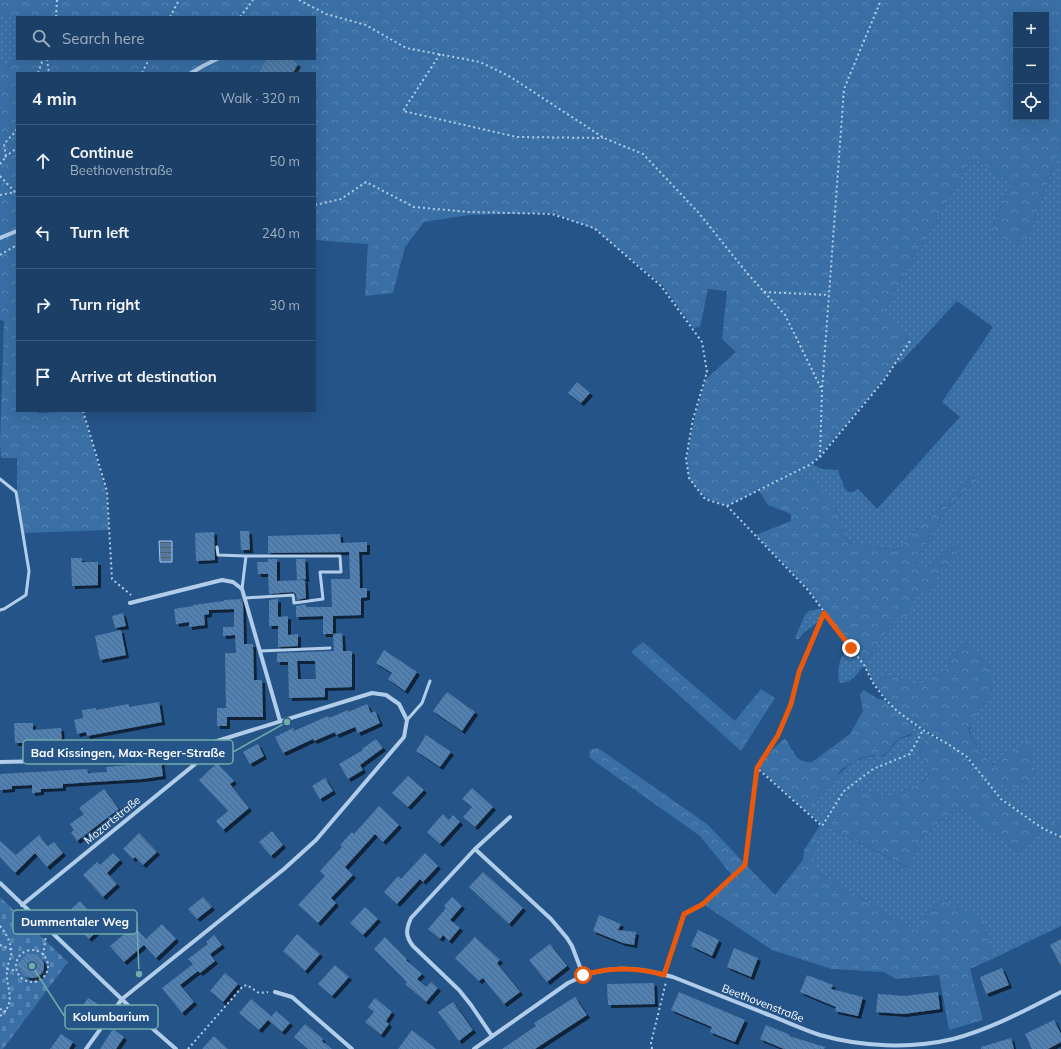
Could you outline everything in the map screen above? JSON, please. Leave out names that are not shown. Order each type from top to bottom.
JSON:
[{"type":"street","points":[[193,72],[215,60]]},
{"type":"street","points":[[0,238],[16,231]]},
{"type":"street","points":[[130,603],[222,580],[233,582],[242,588],[280,721]]},
{"type":"street","points":[[0,762],[47,761],[204,745],[372,693],[386,695],[399,704],[407,720],[404,737],[316,840],[284,869],[122,999],[86,1049]]},
{"type":"street","name":"Mozartstraße","points":[[22,905],[205,756],[204,745]]},
{"type":"street","points":[[492,1036],[459,990],[413,946],[409,941],[406,930],[411,918],[475,849],[510,816]]},
{"type":"street","points":[[475,849],[551,919],[572,946],[583,975]]},
{"type":"street","points":[[0,883],[153,1029],[176,1049]]},
{"type":"street","name":"Beethovenstraße","points":[[474,1049],[568,983],[583,975],[615,968],[646,970],[666,975],[820,1034],[860,1043],[900,1046],[933,1043],[975,1032],[1004,1020],[1061,992]]},
{"type":"street","points":[[275,992],[292,997],[352,1049]]},
{"type":"lane","points":[[0,479],[16,492],[28,571],[26,595],[0,610]]},
{"type":"lane","points":[[217,547],[218,555],[340,556],[342,572],[320,572],[323,599],[294,603],[293,596],[245,598]]},
{"type":"lane","points":[[242,588],[246,556]]},
{"type":"lane","points":[[260,651],[330,648]]},
{"type":"lane","points":[[407,720],[422,703],[430,681]]},
{"type":"path","points":[[56,16],[57,0]]},
{"type":"path","points":[[171,16],[179,0]]},
{"type":"path","points":[[241,16],[253,0]]},
{"type":"path","points":[[299,0],[326,14],[366,25],[406,48],[480,62],[509,76],[604,138],[643,154],[698,212],[747,273],[785,315],[822,390]]},
{"type":"path","points":[[820,456],[822,390],[844,89],[881,0]]},
{"type":"path","points":[[440,54],[403,111],[517,137],[604,138]]},
{"type":"path","points":[[38,72],[43,60]]},
{"type":"path","points":[[47,60],[49,72]]},
{"type":"path","points":[[143,72],[149,60]]},
{"type":"path","points":[[5,157],[4,144],[16,131]]},
{"type":"path","points":[[0,164],[5,157],[16,149]]},
{"type":"path","points":[[0,176],[15,192],[0,194]]},
{"type":"path","points":[[316,205],[341,199],[366,182],[414,207],[469,212],[552,214],[594,228],[661,286],[702,342],[707,372],[693,419],[686,459],[689,478],[697,490],[706,499],[727,506],[807,589],[864,665],[873,683],[897,712],[967,757],[1001,799],[1042,828],[1061,838]]},
{"type":"path","points":[[0,255],[16,246]]},
{"type":"path","points":[[764,292],[829,295]]},
{"type":"path","points":[[727,506],[811,464],[820,456],[885,379],[910,341]]},
{"type":"path","points":[[83,412],[107,491],[112,579],[138,601]]},
{"type":"path","points":[[652,1049],[651,1043],[666,975],[684,914],[703,904],[745,865],[757,768],[778,735],[791,704],[799,672],[824,613]]},
{"type":"path","points":[[757,768],[822,826],[844,791],[873,769],[910,754],[923,730]]},
{"type":"path","points":[[0,926],[8,936],[12,950],[7,969],[10,1003],[6,1011],[0,1016]]},
{"type":"path","points":[[43,955],[48,929]]},
{"type":"path","points":[[0,945],[12,950]]},
{"type":"path","points":[[33,950],[43,955],[48,964],[48,970],[41,979],[36,982],[30,982],[25,981],[18,975],[16,966],[18,958],[23,952],[33,950]]},
{"type":"path","points":[[7,969],[16,971]]},
{"type":"path","points":[[188,1049],[243,986],[247,986],[259,993],[275,992]]},
{"type":"path","points":[[0,1009],[6,1011]]},
{"type":"green space","points":[[0,0],[1061,0],[1061,147],[1028,237],[1016,244],[990,232],[1011,184],[973,157],[883,312],[910,341],[885,378],[820,456],[811,464],[792,474],[810,481],[826,494],[836,508],[847,542],[897,550],[929,516],[952,498],[973,476],[977,476],[977,480],[947,508],[915,564],[923,571],[956,545],[959,549],[927,592],[915,596],[912,612],[905,619],[895,619],[864,665],[807,588],[756,535],[791,521],[791,514],[768,505],[759,491],[787,476],[727,506],[706,498],[689,479],[687,459],[694,420],[706,379],[736,352],[722,339],[727,291],[708,289],[700,327],[693,328],[663,286],[595,229],[552,213],[469,215],[424,222],[405,247],[393,293],[365,296],[368,244],[316,240],[316,72],[16,72],[16,412],[82,412],[106,491],[109,530],[24,533],[17,491],[17,458],[1,458],[0,446],[4,321],[0,320],[0,66],[7,67],[16,59],[316,60],[316,16],[16,16],[16,18],[0,15]]},
{"type":"green space","points":[[0,15],[16,18],[16,59],[7,67],[0,66]]},
{"type":"green space","points":[[1061,147],[1061,827],[1052,821],[1047,823],[1042,828],[1001,798],[986,780],[1019,789],[982,751],[971,735],[970,729],[972,721],[990,694],[954,652],[945,671],[919,685],[909,683],[897,676],[882,678],[874,683],[864,665],[895,619],[956,545],[923,571],[915,564],[947,508],[977,480],[973,476],[952,498],[929,516],[897,550],[847,542],[837,510],[811,481],[792,474],[812,464],[822,469],[838,470],[844,487],[848,492],[853,492],[858,489],[877,509],[960,417],[942,402],[993,327],[957,301],[900,363],[897,361],[910,341],[882,313],[973,157],[1011,184],[990,232],[1028,237]]},
{"type":"green space","points":[[820,609],[823,613],[818,622],[803,633],[799,639],[796,639],[795,638],[805,615],[809,611]]},
{"type":"green space","points":[[643,642],[735,721],[761,689],[775,698],[741,751],[631,652]]},
{"type":"green space","points":[[964,644],[984,661],[993,678],[991,692],[970,726],[969,730],[972,738],[994,765],[1028,739],[1036,770],[1025,786],[1019,789],[992,782],[983,776],[1001,799],[1042,828],[1018,852],[959,806],[921,839],[908,867],[821,824],[847,792],[854,788],[891,798],[929,777],[926,765],[919,753],[922,744],[926,740],[935,738],[948,744],[913,723],[913,732],[899,739],[885,754],[877,757],[873,755],[861,758],[842,769],[808,813],[758,768],[773,749],[785,738],[793,751],[802,761],[812,762],[850,734],[863,711],[860,694],[864,690],[878,699],[884,700],[893,708],[874,683],[882,678],[897,676],[909,683],[919,684],[945,671],[954,652]],"holes":[[[962,754],[966,756],[976,767]]]},
{"type":"green space","points":[[851,648],[864,665],[851,680],[840,683],[838,674],[839,666],[843,656]]},
{"type":"green space","points":[[913,724],[935,738],[924,742],[919,753],[926,765],[929,777],[891,798],[854,788],[847,792],[821,824],[808,813],[831,782],[849,765],[871,756],[884,756],[899,739],[910,736],[913,732]]},
{"type":"green space","points":[[598,748],[707,824],[775,895],[803,860],[804,850],[819,827],[821,830],[813,852],[817,872],[916,931],[937,899],[984,920],[992,959],[970,969],[983,1020],[949,1030],[939,975],[896,979],[884,972],[832,969],[772,950],[703,904],[734,878],[700,836],[590,758],[589,752],[592,749]]},
{"type":"green space","points":[[959,806],[1018,852],[1042,828],[1061,838],[1061,926],[992,959],[984,920],[916,931],[817,872],[813,852],[821,830],[819,827],[821,824],[907,867],[921,839]]},
{"type":"green space","points":[[1052,821],[1061,827],[1061,837],[1042,828],[1047,823]]},
{"type":"green space","points":[[0,897],[68,962],[3,1049],[0,1049]]},
{"type":"shaded area","points":[[159,541],[172,541],[172,562],[160,562]]},
{"type":"building","points":[[266,60],[292,60],[298,64],[294,72],[260,72]]},
{"type":"building","points":[[577,382],[590,393],[581,403],[568,393]]},
{"type":"building","points":[[240,531],[249,531],[250,550],[241,550]]},
{"type":"building","points":[[214,532],[215,560],[196,561],[195,533]]},
{"type":"building","points":[[340,534],[341,543],[367,542],[367,552],[359,552],[360,588],[367,588],[367,597],[361,598],[361,615],[333,616],[333,634],[323,634],[323,616],[296,617],[296,606],[306,604],[306,607],[332,607],[331,579],[350,579],[349,552],[268,553],[268,536]]},
{"type":"building","points":[[71,558],[82,558],[82,562],[98,562],[98,585],[72,586]]},
{"type":"building","points":[[268,559],[277,559],[277,581],[305,580],[306,598],[297,600],[296,594],[293,592],[269,594],[268,574],[258,574],[257,562],[268,562]]},
{"type":"building","points":[[296,559],[305,559],[306,579],[297,580]]},
{"type":"building","points":[[241,599],[243,604],[244,644],[253,644],[254,680],[262,680],[263,717],[227,717],[227,726],[217,726],[217,708],[226,708],[225,653],[236,653],[235,635],[223,636],[223,627],[234,627],[234,609],[209,610],[209,614],[204,615],[205,625],[189,627],[189,622],[176,624],[174,609],[224,600]]},
{"type":"building","points":[[278,599],[278,617],[288,616],[288,635],[298,634],[298,646],[278,647],[278,626],[269,626],[269,600]]},
{"type":"building","points":[[123,613],[126,626],[115,628],[112,616]]},
{"type":"building","points":[[121,630],[126,655],[100,660],[95,636]]},
{"type":"building","points":[[342,633],[343,651],[352,651],[352,687],[325,688],[325,697],[289,698],[288,662],[277,662],[277,653],[334,651],[333,634]],"holes":[[[297,661],[315,661],[316,679],[298,679]]]},
{"type":"building","points":[[384,650],[417,672],[405,691],[388,679],[392,673],[376,663]]},
{"type":"building","points":[[447,692],[475,712],[462,731],[433,711]]},
{"type":"building","points":[[159,702],[162,722],[87,736],[86,732],[77,734],[74,720],[83,718],[82,710],[96,708],[96,710],[129,704],[129,707]]},
{"type":"building","points":[[367,704],[371,713],[375,711],[380,723],[358,733],[355,727],[336,735],[335,732],[314,741],[313,739],[283,753],[275,737],[293,728],[294,731],[328,716],[329,718]]},
{"type":"building","points":[[14,723],[33,723],[33,730],[61,728],[62,743],[15,743]]},
{"type":"building","points":[[426,735],[451,752],[440,767],[416,751]]},
{"type":"building","points":[[376,739],[383,748],[360,765],[363,770],[348,779],[339,764],[363,750],[362,749]]},
{"type":"building","points":[[258,744],[264,756],[250,764],[243,752]]},
{"type":"building","points":[[161,760],[163,776],[142,779],[63,784],[63,788],[41,789],[41,792],[32,793],[32,785],[12,786],[12,789],[0,790],[0,774],[87,769],[88,773],[107,772],[106,767],[140,764]]},
{"type":"building","points":[[217,763],[234,781],[230,784],[249,808],[223,830],[216,821],[228,811],[199,780]]},
{"type":"building","points":[[408,776],[424,790],[408,807],[392,793]]},
{"type":"building","points":[[325,778],[333,791],[320,799],[312,786]]},
{"type":"building","points":[[472,788],[493,807],[475,827],[463,817],[472,807],[462,799]]},
{"type":"building","points":[[104,789],[119,809],[77,841],[71,833],[74,830],[70,824],[84,814],[79,808]]},
{"type":"building","points":[[379,806],[399,825],[383,842],[375,834],[345,867],[353,875],[331,898],[336,903],[318,923],[298,905],[325,876],[320,871],[342,847],[340,845],[352,832],[354,834]]},
{"type":"building","points":[[443,814],[449,820],[453,815],[460,822],[440,844],[427,832]]},
{"type":"building","points":[[272,831],[283,845],[271,856],[259,842]]},
{"type":"building","points":[[139,833],[157,852],[143,865],[135,857],[133,859],[123,849]]},
{"type":"building","points":[[39,835],[48,846],[54,842],[63,853],[47,867],[35,853],[15,873],[0,857],[0,841],[16,855]]},
{"type":"building","points":[[113,853],[120,860],[107,873],[117,884],[103,897],[83,875],[97,862],[100,865]]},
{"type":"building","points":[[425,853],[438,866],[423,882],[420,879],[397,904],[384,892],[398,876],[401,879]]},
{"type":"building","points":[[483,872],[523,908],[509,924],[469,887]]},
{"type":"building","points":[[203,897],[212,907],[197,919],[188,909]]},
{"type":"building","points":[[452,897],[462,906],[450,920],[460,928],[449,941],[443,935],[440,939],[428,929],[446,908],[444,906]]},
{"type":"building","points":[[80,901],[103,925],[89,939],[76,926],[81,920],[71,909]]},
{"type":"building","points":[[365,907],[378,919],[363,935],[350,923]]},
{"type":"building","points":[[599,915],[621,924],[618,930],[636,932],[634,945],[623,943],[593,931]]},
{"type":"building","points":[[162,924],[176,939],[156,958],[144,945],[124,962],[110,946],[134,926],[146,939]]},
{"type":"building","points":[[698,930],[719,940],[712,956],[691,946]]},
{"type":"building","points":[[297,934],[320,954],[305,971],[283,951]]},
{"type":"building","points":[[214,935],[222,945],[210,954],[215,961],[200,973],[198,971],[180,985],[194,1002],[182,1013],[162,988],[193,964],[188,959],[208,944],[206,942]]},
{"type":"building","points":[[385,937],[407,959],[406,960],[422,974],[417,979],[426,987],[431,982],[438,988],[426,1002],[405,984],[407,982],[374,949]]},
{"type":"building","points":[[475,937],[500,960],[497,963],[520,992],[504,1004],[483,978],[479,981],[455,958]]},
{"type":"building","points":[[1061,939],[1061,966],[1050,945]]},
{"type":"building","points":[[550,944],[567,966],[547,982],[529,960]]},
{"type":"building","points":[[734,948],[758,958],[751,977],[727,967]]},
{"type":"building","points":[[32,954],[41,957],[44,966],[41,975],[32,978],[23,975],[20,966],[23,957]]},
{"type":"building","points":[[335,965],[349,977],[332,996],[318,984]]},
{"type":"building","points":[[1002,968],[1009,985],[986,994],[980,977]]},
{"type":"building","points":[[225,973],[238,984],[223,1002],[210,991]]},
{"type":"building","points":[[807,975],[833,985],[831,989],[863,997],[858,1016],[835,1011],[836,1007],[800,992]]},
{"type":"building","points":[[654,983],[655,1004],[608,1005],[607,984]]},
{"type":"building","points":[[679,992],[745,1020],[735,1042],[710,1032],[712,1027],[671,1010]]},
{"type":"building","points":[[938,992],[940,1009],[904,1014],[876,1012],[878,994],[904,996]]},
{"type":"building","points":[[575,997],[587,1015],[535,1049],[502,1049],[536,1026],[534,1023]]},
{"type":"building","points":[[88,998],[99,1005],[85,1027],[73,1020]]},
{"type":"building","points":[[375,998],[392,1012],[386,1021],[389,1024],[381,1035],[365,1022],[374,1012],[368,1007]]},
{"type":"building","points":[[251,999],[271,1016],[270,1018],[276,1011],[290,1023],[282,1032],[268,1020],[259,1030],[239,1013]]},
{"type":"building","points":[[453,1002],[473,1030],[459,1041],[438,1012]]},
{"type":"building","points":[[1054,1020],[1061,1034],[1061,1042],[1048,1049],[1032,1049],[1025,1034]]},
{"type":"building","points":[[305,1024],[323,1039],[322,1041],[332,1049],[308,1049],[294,1037]]},
{"type":"building","points":[[766,1025],[790,1035],[789,1036],[825,1047],[824,1049],[784,1049],[760,1039]]},
{"type":"building","points":[[113,1029],[124,1037],[116,1049],[100,1049]]},
{"type":"building","points":[[412,1030],[436,1049],[398,1049]]},
{"type":"building","points":[[61,1034],[73,1042],[69,1049],[50,1049]]},
{"type":"building","points":[[214,1036],[228,1049],[202,1049]]},
{"type":"building","points":[[1011,1038],[1014,1049],[981,1049],[981,1047]]},
{"type":"place","name":"Bad Kissingen, Max-Reger-Straße","points":[[287,722]]},
{"type":"place","name":"Kolumbarium","points":[[32,966]]},
{"type":"place","name":"Dummentaler Weg","points":[[139,974]]},
{"type":"route","points":[[583,975],[615,968],[652,971],[664,975],[684,914],[703,904],[745,865],[757,768],[778,735],[791,704],[799,672],[824,613],[851,648]]}]
